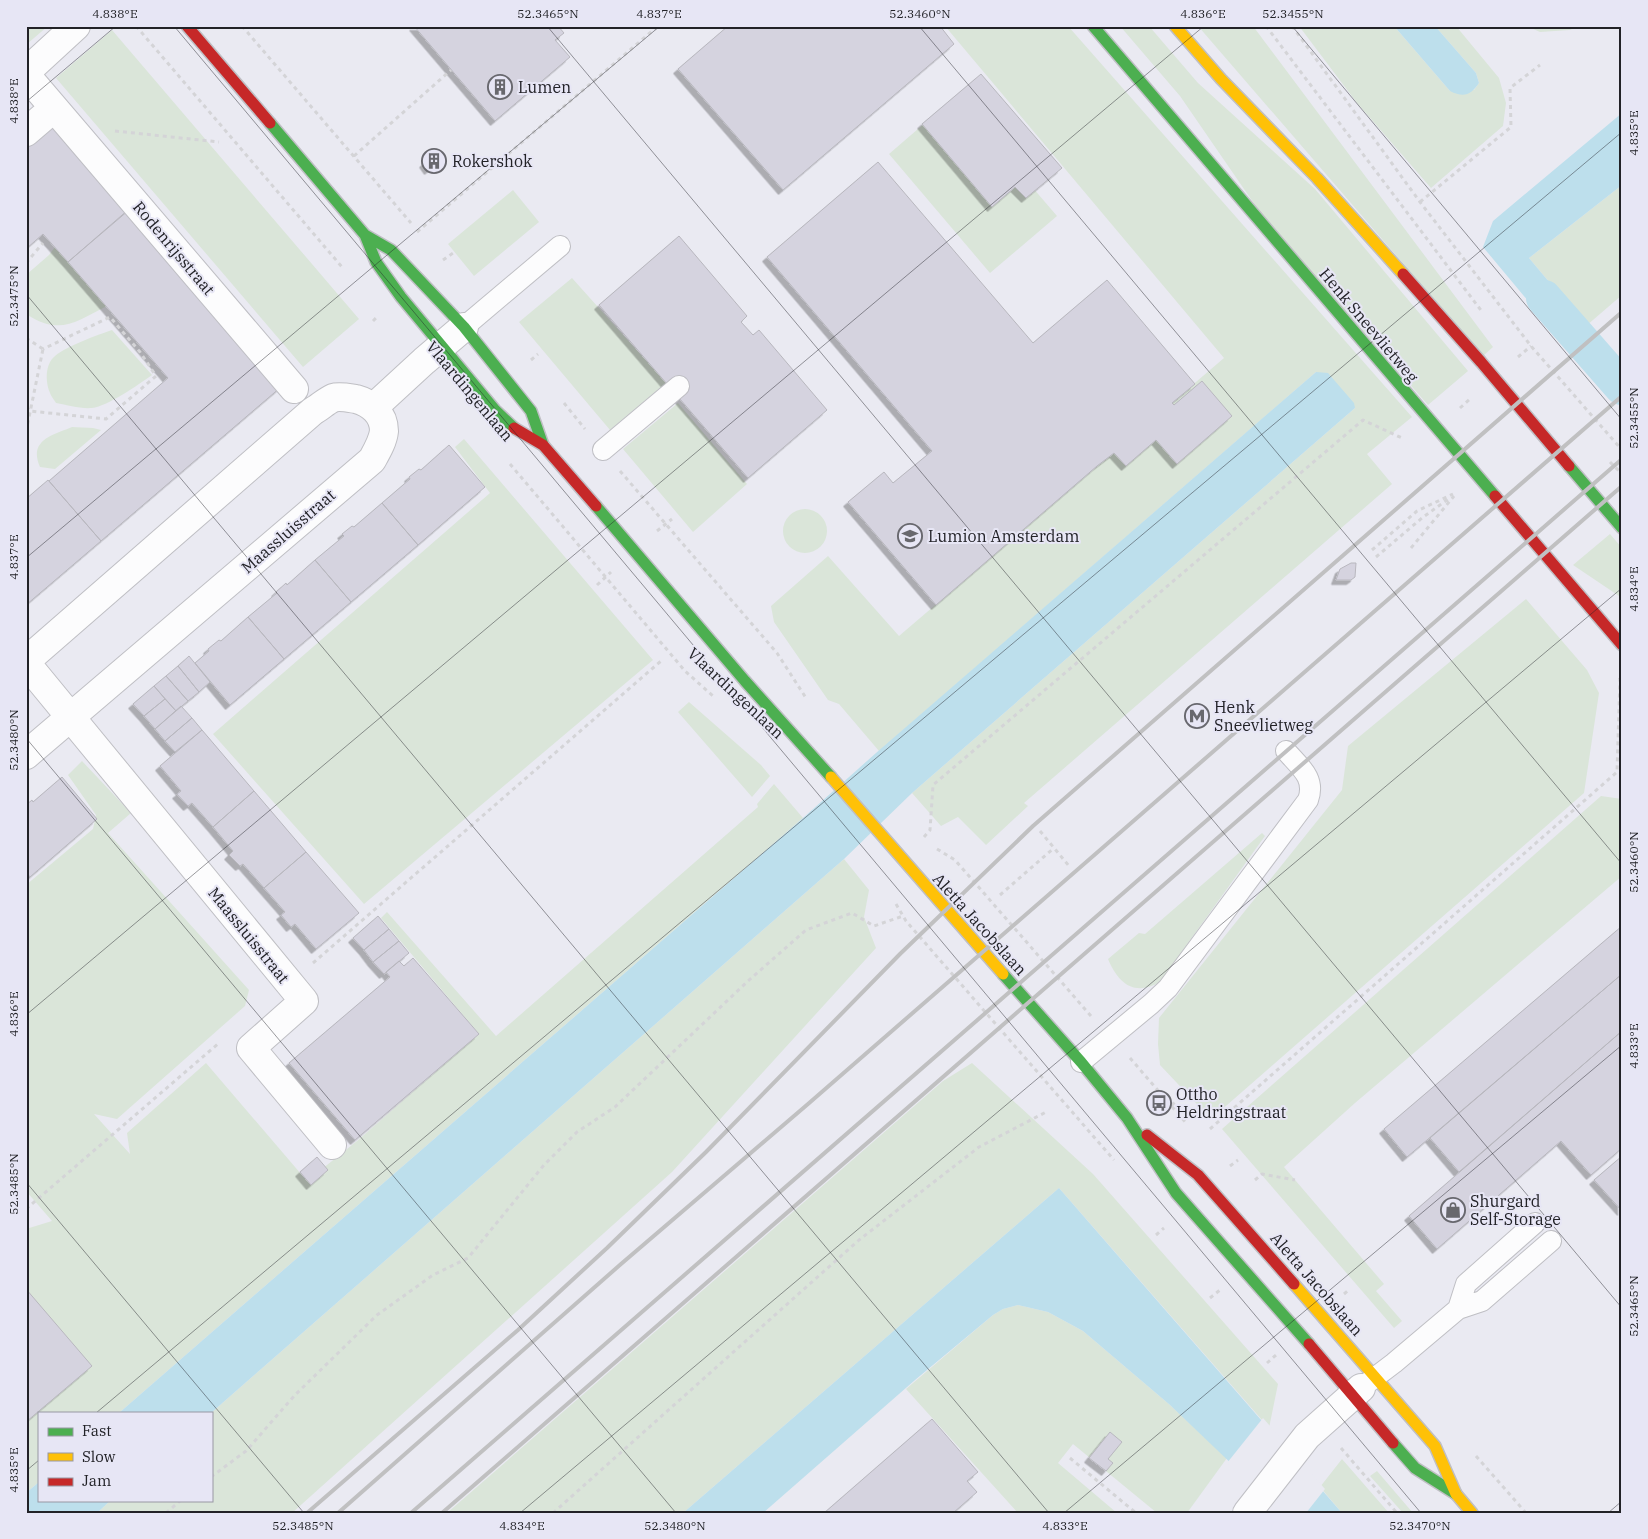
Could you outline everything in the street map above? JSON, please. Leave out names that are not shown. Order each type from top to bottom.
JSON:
[{"type":"street","name":"Rodenrijsstraat","points":[[76,26],[26,73],[294,389]]},
{"type":"street","name":"Vlaardingenlaan","points":[[186,26],[365,235],[376,262],[400,297],[495,410],[513,426],[543,445],[726,660],[809,752]]},
{"type":"street","name":"Henk Sneevlietweg","points":[[1092,26],[1622,645]]},
{"type":"street","points":[[1175,26],[1221,79],[1317,178],[1494,378],[1622,528]]},
{"type":"street","points":[[26,132],[62,116]]},
{"type":"street","name":"Vlaardingenlaan","points":[[365,235],[392,250],[464,327],[531,411],[543,445]]},
{"type":"street","points":[[374,407],[464,327]]},
{"type":"street","name":"Maassluisstraat","points":[[26,755],[70,718],[372,460],[380,445],[384,431],[380,417],[374,407],[365,401],[333,398],[313,412],[26,662],[70,718],[304,1001],[251,1048],[332,1145]]},
{"type":"street","name":"Aletta Jacobslaan","points":[[809,752],[900,858],[1081,1062],[1127,1118],[1176,1193],[1364,1387],[1435,1446],[1456,1494],[1472,1513]]},
{"type":"street","name":"Aletta Jacobslaan","points":[[1127,1118],[1198,1176],[1364,1387],[1415,1468],[1456,1494]]},
{"type":"street","points":[[1248,1512],[1314,1431],[1364,1387]]},
{"type":"lane","points":[[464,327],[560,246]]},
{"type":"lane","points":[[603,450],[679,386]]},
{"type":"lane","points":[[1081,1062],[1168,988],[1308,800],[1311,792],[1311,782],[1286,751]]},
{"type":"lane","points":[[1458,1309],[1466,1284],[1535,1223]]},
{"type":"lane","points":[[1364,1387],[1458,1309],[1482,1301],[1551,1241]]},
{"type":"path","points":[[136,26],[347,273]]},
{"type":"path","points":[[418,231],[658,26]]},
{"type":"path","points":[[1266,26],[1487,319]]},
{"type":"path","points":[[1292,26],[1420,202],[1531,346],[1622,450]]},
{"type":"path","points":[[1420,202],[1511,127],[1510,88],[1540,65]]},
{"type":"path","points":[[354,156],[451,70]]},
{"type":"path","points":[[62,116],[219,142]]},
{"type":"path","points":[[26,262],[43,243]]},
{"type":"path","points":[[26,407],[30,411],[106,419],[156,376],[140,352],[110,318],[43,350]]},
{"type":"path","points":[[26,338],[43,350]]},
{"type":"path","points":[[922,839],[930,830],[934,785],[1364,420],[1417,446],[1531,346]]},
{"type":"path","points":[[26,432],[43,350]]},
{"type":"path","points":[[1517,358],[1524,365]]},
{"type":"path","name":"Vlaardingenlaan","points":[[506,458],[685,671],[714,697]]},
{"type":"path","points":[[1609,460],[1622,474]]},
{"type":"path","points":[[1411,548],[1457,492]]},
{"type":"path","points":[[1372,550],[1417,511],[1457,492]]},
{"type":"path","points":[[1376,557],[1422,518],[1457,492]]},
{"type":"path","points":[[289,984],[662,661]]},
{"type":"path","points":[[1210,1129],[1617,772],[1620,679],[1614,672]]},
{"type":"path","points":[[1040,831],[1069,866]]},
{"type":"path","points":[[1000,895],[1054,848]]},
{"type":"path","points":[[212,1476],[246,1451],[295,1395],[377,1316],[433,1275],[468,1258],[544,1165],[577,1132],[615,1107],[748,981],[806,930],[852,913],[874,926],[903,916]]},
{"type":"path","points":[[26,1209],[221,1042]]},
{"type":"path","points":[[1162,1115],[1181,1096]]},
{"type":"path","points":[[552,1513],[859,1240],[979,1147],[1048,1111]]},
{"type":"path","points":[[1255,1180],[1262,1174],[1294,1180]]},
{"type":"path","points":[[1314,1431],[1397,1513]]},
{"type":"path","points":[[1070,1458],[1136,1513]]},
{"type":"path","points":[[166,1513],[179,1502]]},
{"type":"shaded area","points":[[26,26],[48,26],[27,44]]},
{"type":"shaded area","points":[[945,26],[1068,26],[1412,417],[1367,454],[1392,484],[1024,803],[1028,806],[986,845],[958,817],[941,826],[912,793],[1355,408],[1316,372],[879,751],[839,704],[828,700],[774,622],[771,606],[828,556],[899,636],[1224,358]]},
{"type":"shaded area","points":[[1120,26],[1149,26],[1198,83],[1315,189],[1468,371],[1428,405],[1266,221],[1180,96]]},
{"type":"shaded area","points":[[1198,26],[1253,26],[1493,347],[1483,356]]},
{"type":"shaded area","points":[[1299,26],[1394,26],[1450,91],[1474,90],[1479,83],[1476,73],[1435,26],[1456,26],[1499,78],[1506,103],[1503,126],[1431,188],[1357,103]]},
{"type":"shaded area","points":[[1578,26],[1570,30],[1540,32],[1529,27]]},
{"type":"shaded area","points":[[112,30],[359,319],[303,367],[56,78]]},
{"type":"shaded area","points":[[955,97],[1057,216],[990,273],[889,154]]},
{"type":"shaded area","points":[[1622,185],[1622,295],[1586,326],[1529,258]]},
{"type":"shaded area","points":[[513,190],[539,222],[474,276],[448,244]]},
{"type":"shaded area","points":[[55,247],[107,306],[76,321],[58,325],[38,321],[26,314],[26,275],[49,255]]},
{"type":"shaded area","points":[[572,278],[666,383],[610,430],[519,322]]},
{"type":"shaded area","points":[[112,330],[152,375],[123,394],[99,406],[83,408],[56,403],[47,384],[48,368],[52,359],[60,352],[74,345]]},
{"type":"shaded area","points":[[678,403],[747,484],[693,532],[623,449]]},
{"type":"shaded area","points":[[72,427],[101,430],[55,469],[40,467],[37,450],[44,440]]},
{"type":"shaded area","points":[[464,439],[653,660],[364,904],[213,734],[490,493],[455,447]]},
{"type":"shaded area","points":[[805,509],[817,513],[823,519],[827,531],[823,543],[817,549],[805,553],[793,549],[787,543],[783,531],[787,519],[793,513]]},
{"type":"shaded area","points":[[1610,534],[1622,548],[1622,598],[1573,565]]},
{"type":"shaded area","points":[[1526,599],[1587,670],[1599,693],[1584,793],[1211,1119],[1160,1065],[1158,1044],[1159,1018],[1342,790],[1348,746]]},
{"type":"shaded area","points":[[689,702],[761,765],[770,776],[752,797],[678,712]]},
{"type":"shaded area","points":[[82,761],[131,813],[108,833],[249,990],[245,1006],[117,1119],[94,1114],[130,1154],[127,1133],[206,1063],[307,1181],[357,1141],[479,1034],[381,918],[387,912],[496,1036],[758,807],[757,804],[774,784],[803,818],[120,1412],[38,1412],[38,1483],[26,1493],[26,1229],[52,1221],[26,1191],[26,885],[93,829],[96,815],[68,775]]},
{"type":"shaded area","points":[[1601,796],[1622,799],[1622,876],[1355,1103],[1284,1167],[1384,1284],[1376,1291],[1402,1321],[1394,1328],[1222,1129]]},
{"type":"shaded area","points":[[1262,833],[1265,836],[1160,982],[1151,986],[1135,988],[1122,981],[1108,959],[1139,933],[1145,934]]},
{"type":"shaded area","points":[[844,859],[869,890],[864,917],[876,948],[672,1172],[292,1513],[97,1513],[109,1502],[212,1502],[212,1412]]},
{"type":"shaded area","points":[[972,1063],[1093,1174],[1278,1384],[1269,1428],[1059,1188],[683,1513],[447,1513],[943,1081]]},
{"type":"shaded area","points":[[1018,1305],[1048,1312],[1083,1331],[1170,1405],[1227,1458],[1187,1513],[1157,1513],[1073,1444],[1058,1463],[1117,1513],[1018,1513],[906,1389],[993,1315],[1003,1309]]},
{"type":"shaded area","points":[[1342,1459],[1389,1513],[1342,1513],[1320,1487]]},
{"type":"shaded area","points":[[1377,1471],[1413,1513],[1403,1513],[1370,1476]]},
{"type":"water","points":[[1394,26],[1435,26],[1476,73],[1479,83],[1467,94],[1463,95],[1450,91]]},
{"type":"water","points":[[1622,113],[1622,185],[1529,258],[1586,326],[1565,345],[1483,247],[1493,221]]},
{"type":"water","points":[[1316,372],[1328,373],[1354,403],[1355,408],[912,793],[844,859],[212,1412],[120,1412],[803,818]]},
{"type":"water","points":[[1059,1188],[1342,1513],[1279,1513],[1238,1470],[1170,1405],[1083,1331],[1048,1312],[1018,1305],[1003,1309],[993,1315],[915,1380],[763,1513],[683,1513]]},
{"type":"water","points":[[38,1483],[38,1502],[109,1502],[97,1513],[26,1513],[26,1493]]},
{"type":"pier","points":[[1263,1418],[1325,1489],[1306,1513],[1275,1513],[1227,1463]]},
{"type":"building","name":"Lumen","points":[[414,26],[558,26],[564,33],[555,40],[570,57],[495,121]]},
{"type":"building","points":[[728,26],[940,26],[954,44],[783,190],[678,69]]},
{"type":"building","points":[[981,74],[1062,168],[1026,198],[1015,187],[992,207],[922,124]]},
{"type":"building","points":[[53,121],[129,210],[68,262],[43,234],[26,249],[26,144]]},
{"type":"building","name":"Rokershok","points":[[438,151],[444,158],[429,170],[424,163]]},
{"type":"building","points":[[878,162],[1033,343],[1107,280],[1195,384],[1172,403],[1174,405],[1202,381],[1232,416],[1177,464],[1156,440],[1126,466],[1114,453],[936,605],[848,502],[884,472],[893,483],[932,451],[767,257]]},
{"type":"building","points":[[129,209],[281,387],[101,541],[49,481],[168,378],[68,262]]},
{"type":"building","points":[[679,236],[747,316],[741,322],[753,335],[759,330],[827,410],[748,478],[599,305]]},
{"type":"building","points":[[449,445],[485,487],[418,545],[382,503],[410,479],[409,477],[419,469],[421,470]]},
{"type":"building","points":[[48,480],[101,541],[26,605],[26,499]]},
{"type":"building","points":[[382,503],[418,545],[351,602],[315,560],[344,536],[342,534],[352,526],[354,527]]},
{"type":"building","points":[[315,560],[351,602],[284,659],[248,617]]},
{"type":"building","points":[[1351,563],[1356,563],[1355,577],[1351,580],[1336,580],[1340,569]]},
{"type":"building","points":[[248,617],[284,659],[230,705],[195,663],[209,651],[208,649],[219,640],[221,641]]},
{"type":"building","points":[[189,656],[210,682],[199,692],[178,666]]},
{"type":"building","points":[[178,666],[199,692],[188,701],[166,676]]},
{"type":"building","points":[[166,676],[188,701],[176,711],[154,686]]},
{"type":"building","points":[[154,686],[165,699],[144,716],[133,704]]},
{"type":"building","points":[[165,699],[176,711],[155,729],[144,716]]},
{"type":"building","points":[[181,706],[192,718],[165,741],[155,729]]},
{"type":"building","points":[[192,718],[202,730],[175,752],[165,741]]},
{"type":"building","points":[[202,730],[254,791],[213,827],[192,803],[188,806],[177,794],[181,791],[160,766]]},
{"type":"building","points":[[62,777],[97,819],[30,877],[26,872],[26,805],[32,800],[33,802]]},
{"type":"building","points":[[254,791],[306,852],[264,888],[243,864],[240,866],[229,855],[233,851],[213,827]]},
{"type":"building","points":[[306,852],[359,913],[316,949],[295,924],[291,927],[281,915],[285,912],[264,888]]},
{"type":"building","points":[[378,916],[389,929],[364,950],[353,938]]},
{"type":"building","points":[[1622,926],[1622,974],[1407,1157],[1384,1129]]},
{"type":"building","points":[[389,929],[399,941],[373,962],[364,950]]},
{"type":"building","points":[[399,941],[409,953],[384,974],[373,962]]},
{"type":"building","points":[[413,958],[479,1034],[355,1140],[289,1063],[390,977],[386,972],[399,961],[404,966]]},
{"type":"building","points":[[1622,974],[1622,1031],[1459,1172],[1430,1138]]},
{"type":"building","points":[[1622,1031],[1622,1148],[1591,1175],[1561,1141],[1437,1249],[1409,1216]]},
{"type":"building","points":[[1622,1156],[1622,1211],[1594,1180]]},
{"type":"building","points":[[317,1157],[328,1170],[311,1185],[300,1172]]},
{"type":"building","points":[[26,1289],[92,1366],[26,1422]]},
{"type":"building","points":[[932,1419],[978,1472],[967,1481],[977,1492],[953,1513],[824,1513]]},
{"type":"building","points":[[1110,1432],[1122,1442],[1108,1459],[1113,1463],[1106,1471],[1089,1458]]},
{"type":"waterway","points":[[1544,298],[1622,387]]},
{"type":"railway","points":[[307,1513],[518,1330],[607,1248],[706,1152],[900,954],[1033,826],[1622,312]]},
{"type":"railway","points":[[338,1513],[621,1264],[808,1104],[1622,396]]},
{"type":"railway","points":[[411,1513],[1622,459]]},
{"type":"railway","points":[[442,1513],[1622,486]]},
{"type":"traffic: fast","points":[[1093,26],[1495,496]]},
{"type":"traffic: fast","points":[[270,123],[365,235],[376,262],[401,297],[495,410],[514,428]]},
{"type":"traffic: fast","points":[[365,235],[391,250],[464,327],[531,411],[543,445]]},
{"type":"traffic: fast","points":[[1569,466],[1622,528]]},
{"type":"traffic: fast","points":[[596,506],[745,681],[831,777]]},
{"type":"traffic: fast","points":[[1003,974],[1081,1062],[1127,1118],[1176,1193],[1309,1344]]},
{"type":"traffic: fast","points":[[1393,1443],[1415,1468],[1456,1494]]},
{"type":"traffic: slow","points":[[1175,26],[1221,79],[1317,178],[1403,274]]},
{"type":"traffic: slow","points":[[831,777],[1003,974]]},
{"type":"traffic: slow","points":[[1294,1284],[1435,1446],[1456,1494],[1472,1513]]},
{"type":"traffic: jam","points":[[187,26],[270,123]]},
{"type":"traffic: jam","points":[[1403,274],[1569,466]]},
{"type":"traffic: jam","points":[[514,428],[543,445],[596,506]]},
{"type":"traffic: jam","points":[[1495,496],[1622,645]]},
{"type":"traffic: jam","points":[[1147,1135],[1198,1175],[1294,1284]]},
{"type":"traffic: jam","points":[[1309,1344],[1393,1443]]},
{"type":"place","name":"Lumen","points":[[500,87]]},
{"type":"place","name":"Rokershok","points":[[434,161]]},
{"type":"place","name":"Lumion Amsterdam","points":[[910,536]]},
{"type":"place","name":"Henk Sneevlietweg","points":[[1197,716]]},
{"type":"place","name":"Ottho Heldringstraat","points":[[1159,1103]]},
{"type":"place","name":"Shurgard Self-Storage","points":[[1453,1210]]}]
